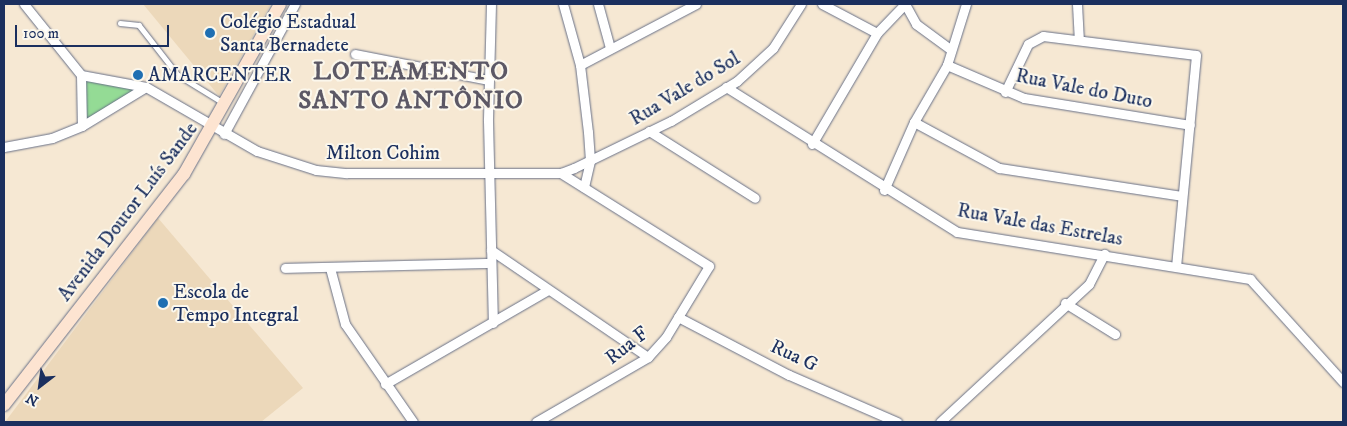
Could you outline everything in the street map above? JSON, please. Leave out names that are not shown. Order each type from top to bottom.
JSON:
[{"type":"street","points":[[24,4],[81,75],[82,126]]},
{"type":"street","name":"Avenida Doutor Luís Sande","points":[[4,405],[219,130],[226,104],[280,4]]},
{"type":"street","points":[[219,130],[295,4]]},
{"type":"street","points":[[491,4],[488,170],[492,324]]},
{"type":"street","points":[[561,173],[584,187],[590,162],[580,65],[563,4]]},
{"type":"street","points":[[598,4],[610,48]]},
{"type":"street","points":[[580,65],[696,4]]},
{"type":"street","name":"Rua Vale do Sol","points":[[561,173],[590,162],[649,132],[726,87],[773,48],[801,4]]},
{"type":"street","points":[[822,4],[877,33]]},
{"type":"street","points":[[812,144],[877,33],[905,4],[916,24],[950,49]]},
{"type":"street","points":[[884,190],[914,122],[947,65],[950,49],[966,4]]},
{"type":"street","points":[[1077,4],[1079,38]]},
{"type":"street","points":[[1005,92],[1031,40],[1079,38],[1196,55],[1176,265]]},
{"type":"street","points":[[355,54],[489,80]]},
{"type":"street","name":"Rua Vale do Duto","points":[[947,65],[1005,92],[1113,116],[1190,125]]},
{"type":"street","name":"Milton Cohim","points":[[81,75],[146,87],[257,151],[316,170],[488,170],[561,173]]},
{"type":"street","points":[[4,147],[52,138],[82,126],[146,87]]},
{"type":"street","name":"Rua Vale das Estrelas","points":[[726,87],[884,190],[957,232],[1176,265],[1250,279],[1343,382]]},
{"type":"street","points":[[914,122],[998,168],[1182,196]]},
{"type":"street","points":[[649,132],[755,198]]},
{"type":"street","name":"Rua F","points":[[536,422],[648,357],[678,317],[709,266],[584,187]]},
{"type":"street","points":[[491,250],[648,357]]},
{"type":"street","points":[[940,422],[1065,303],[1089,284],[1104,254]]},
{"type":"street","points":[[285,268],[491,263]]},
{"type":"street","points":[[330,268],[345,324],[385,384],[414,422]]},
{"type":"street","points":[[385,384],[548,290]]},
{"type":"street","points":[[1065,303],[1115,334]]},
{"type":"street","name":"Rua G","points":[[678,317],[790,375],[897,422]]},
{"type":"lane","points":[[120,24],[140,25],[178,75],[226,104]]},
{"type":"shaded area","name":"Colégio Estadual Santa Bernadete","points":[[143,4],[271,4],[219,96]]},
{"type":"shaded area","name":"Escola de Tempo Integral","points":[[158,218],[303,388],[261,422],[5,422]]},
{"type":"green space","points":[[81,76],[146,87],[82,125]]},
{"type":"place","name":"Colégio Estadual Santa Bernadete","points":[[210,33]]},
{"type":"place","name":"AMARCENTER","points":[[138,75]]},
{"type":"place","name":"Escola de Tempo Integral","points":[[163,303]]},
{"type":"district","name":"LOTEAMENTO SANTO ANTÔNIO","points":[[411,88]]}]
